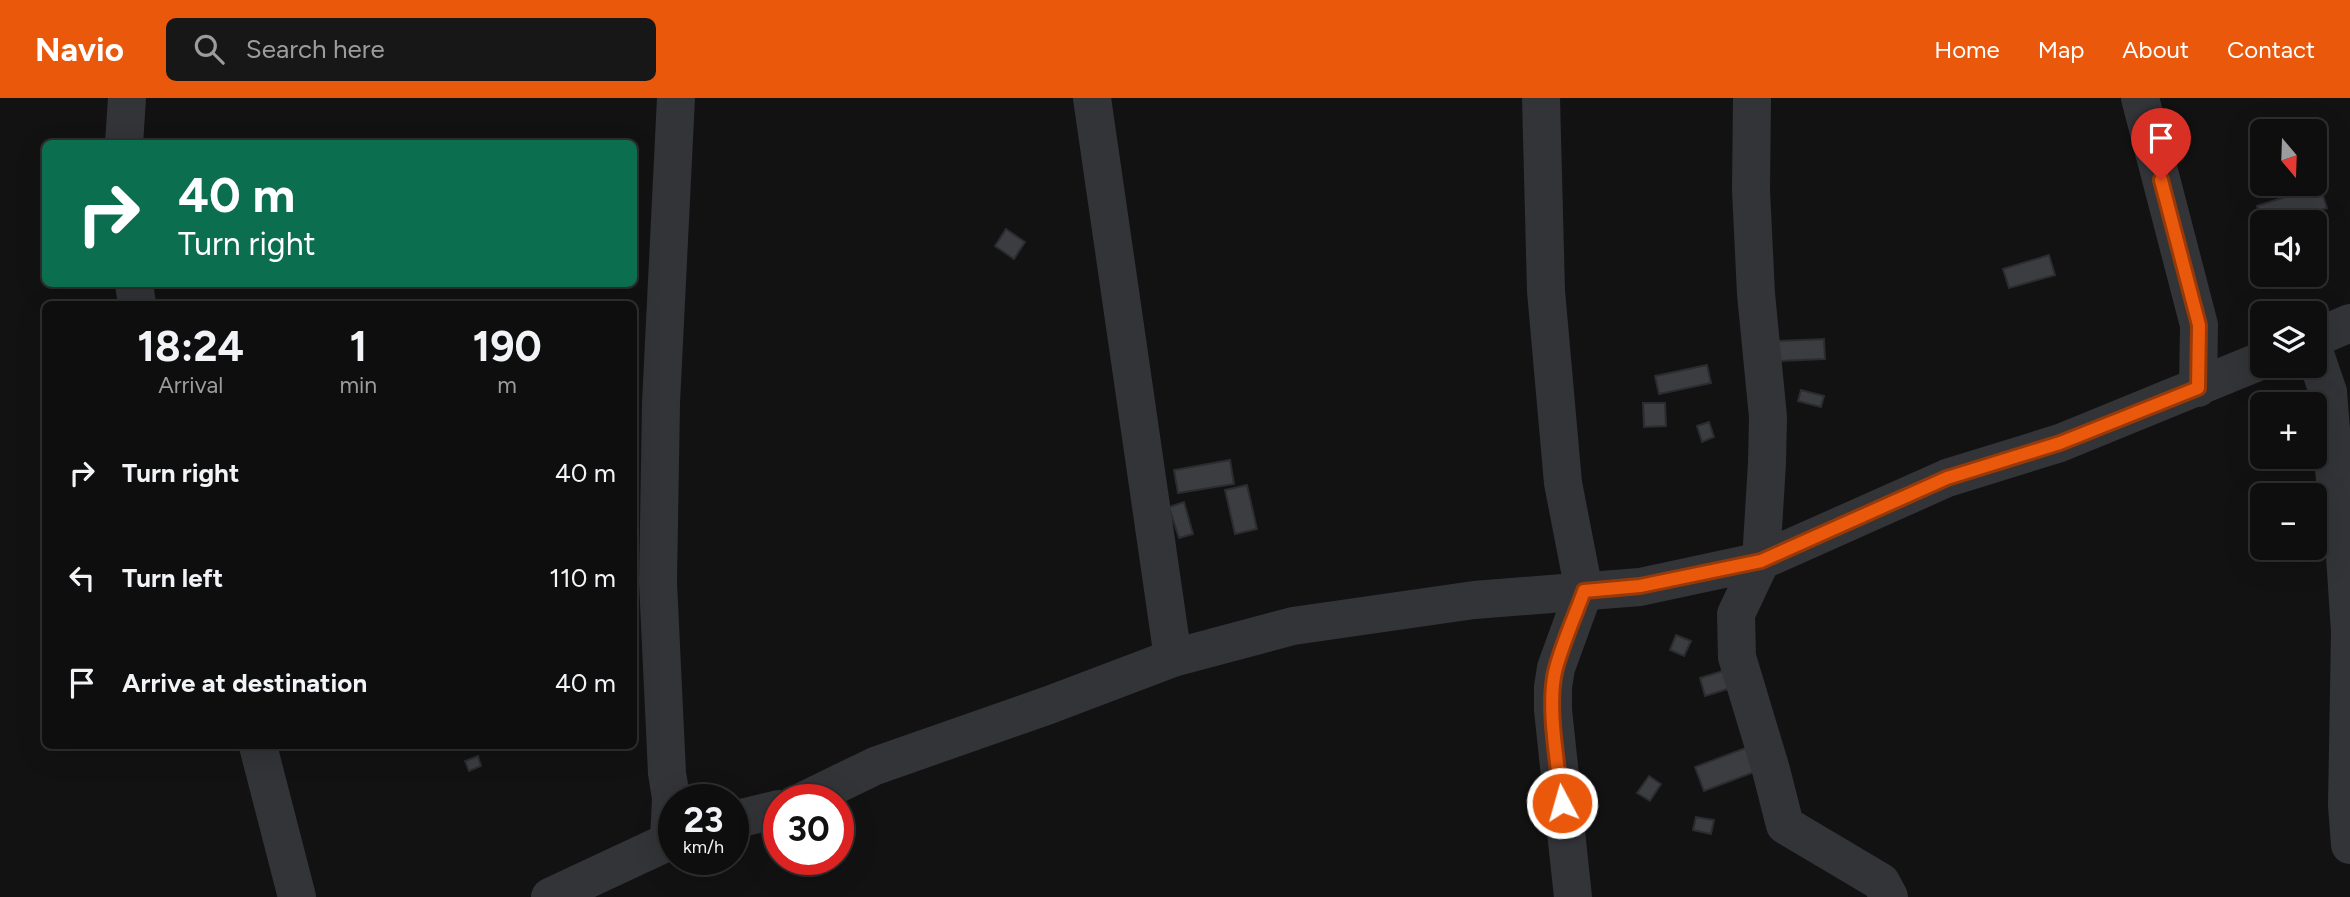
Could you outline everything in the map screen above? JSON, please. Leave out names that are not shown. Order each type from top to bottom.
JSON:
[{"type":"street","points":[[124,140],[127,98]]},
{"type":"street","points":[[669,784],[658,582],[661,403],[677,98]]},
{"type":"street","points":[[1092,98],[1173,658]]},
{"type":"street","points":[[1541,98],[1546,291],[1560,455],[1584,591],[1556,668],[1553,687],[1555,738],[1573,897]]},
{"type":"street","points":[[1752,98],[1751,190],[1756,294],[1768,417],[1761,561],[1736,614],[1737,657],[1785,825],[1881,882],[1889,897]]},
{"type":"street","points":[[2140,98],[2199,325],[2198,388]]},
{"type":"street","points":[[2327,333],[2350,323]]},
{"type":"street","points":[[837,784],[875,766],[1173,658],[1293,626],[1474,600],[1640,586],[1761,561],[1947,478],[2060,443],[2250,366]]},
{"type":"street","points":[[2323,378],[2328,392],[2337,505],[2347,556],[2350,632],[2347,805],[2350,845]]},
{"type":"street","points":[[259,749],[297,897]]},
{"type":"street","points":[[550,897],[597,888],[658,848]]},
{"type":"building","points":[[2288,196],[2323,196],[2327,208],[2258,210],[2257,206]]},
{"type":"building","points":[[1006,229],[1025,242],[1014,259],[995,246]]},
{"type":"building","points":[[2049,255],[2055,275],[2009,288],[2003,269]]},
{"type":"building","points":[[1824,339],[1825,359],[1778,361],[1777,341]]},
{"type":"building","points":[[1707,365],[1711,383],[1659,394],[1655,376]]},
{"type":"building","points":[[1801,390],[1824,396],[1821,407],[1798,401]]},
{"type":"building","points":[[1643,403],[1665,403],[1666,426],[1644,427]]},
{"type":"building","points":[[1709,422],[1714,437],[1702,442],[1697,426]]},
{"type":"building","points":[[1230,460],[1234,484],[1178,493],[1174,470]]},
{"type":"building","points":[[1247,485],[1257,529],[1235,534],[1225,490]]},
{"type":"building","points":[[1184,502],[1193,534],[1179,538],[1169,507]]},
{"type":"building","points":[[1676,635],[1691,641],[1684,656],[1670,650]]},
{"type":"building","points":[[1726,670],[1731,688],[1705,696],[1700,678]]},
{"type":"building","points":[[1748,747],[1757,771],[1704,791],[1695,767]]},
{"type":"building","points":[[478,756],[481,766],[469,771],[465,761]]},
{"type":"building","points":[[1649,776],[1661,784],[1650,801],[1637,793]]},
{"type":"building","points":[[1696,817],[1714,820],[1711,834],[1693,830]]},
{"type":"route","points":[[1562,803],[1553,687],[1556,668],[1584,591],[1640,586],[1761,561],[1947,478],[2060,443],[2198,388],[2199,325],[2161,180]]}]
